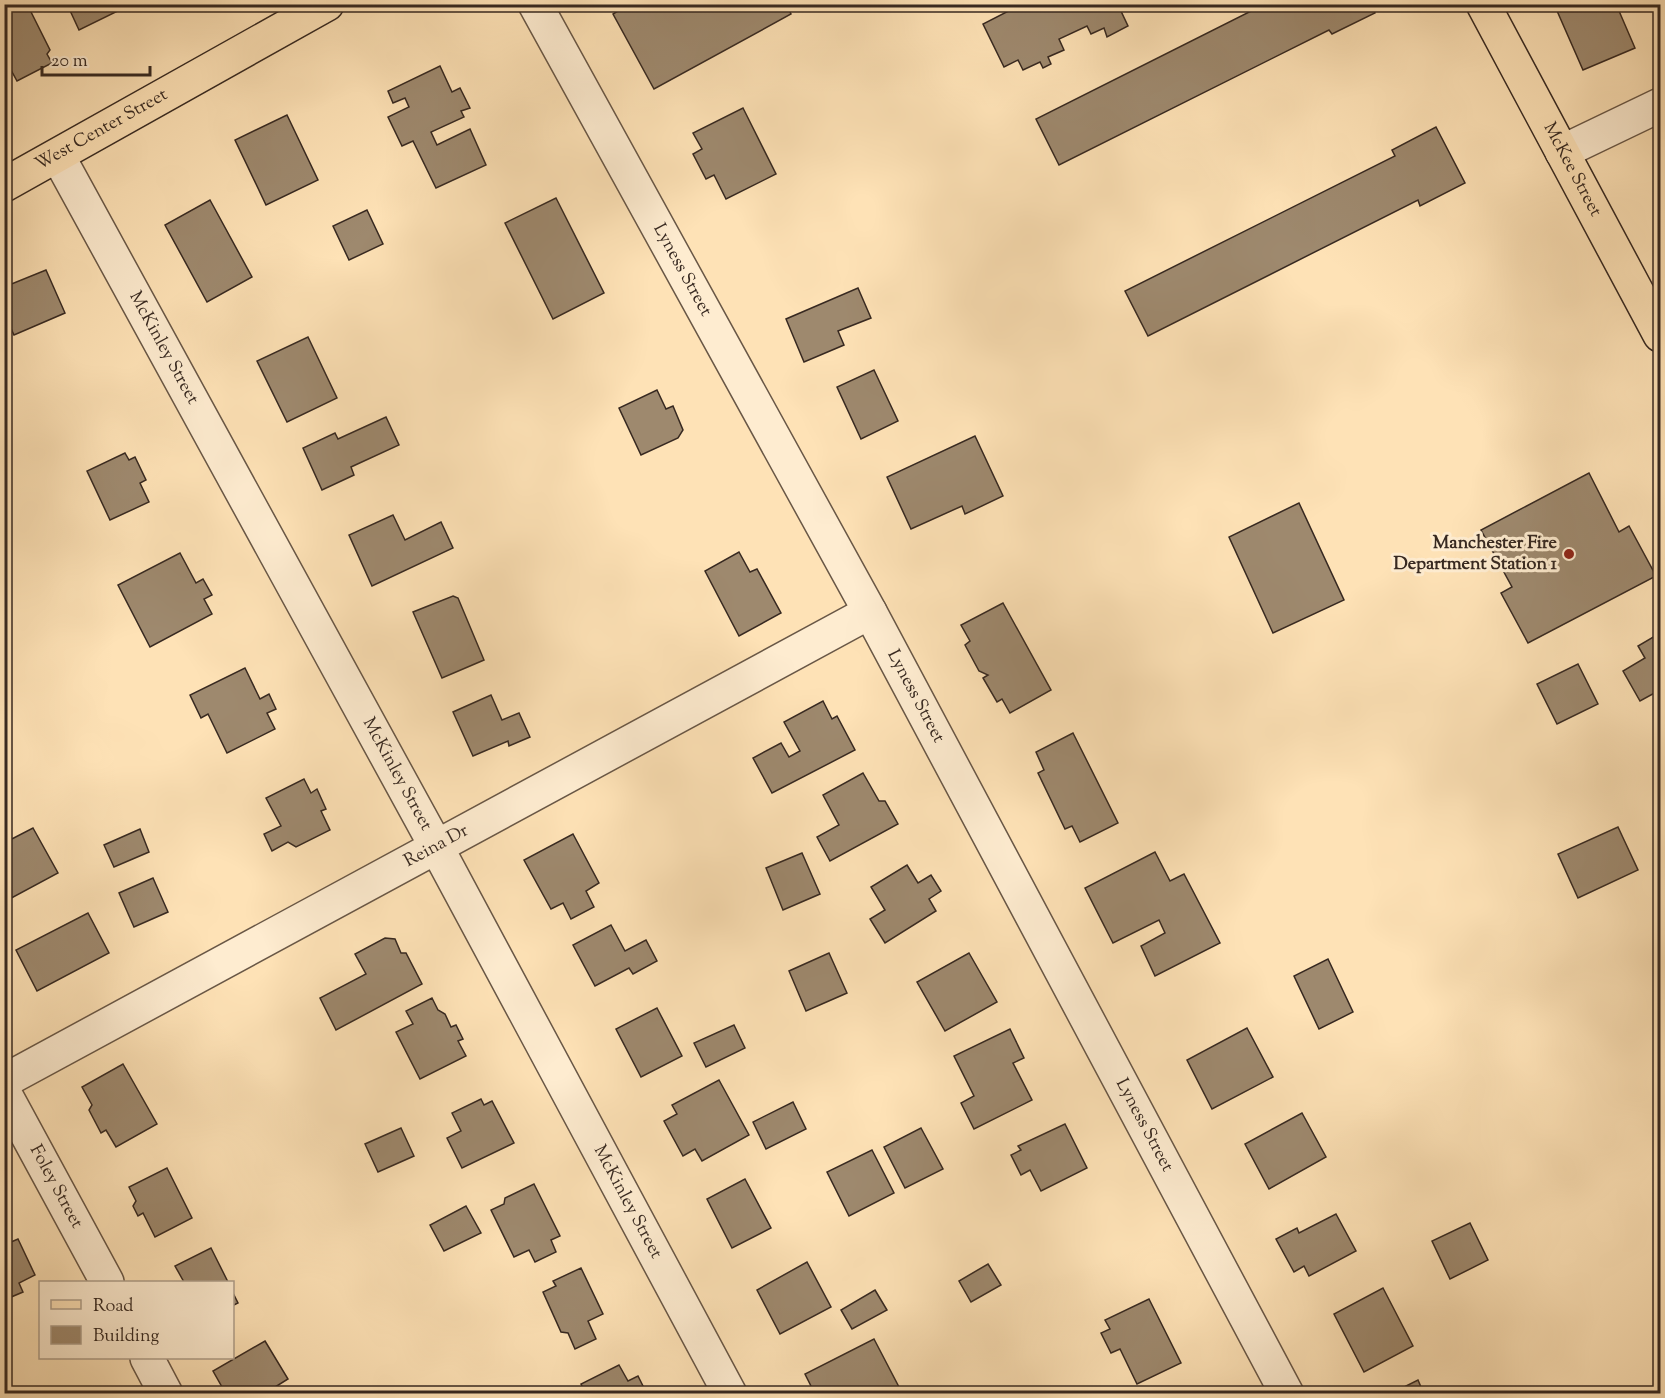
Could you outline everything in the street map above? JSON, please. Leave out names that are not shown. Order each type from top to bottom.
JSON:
[{"type":"main road","name":"West Center Street","points":[[4,185],[327,4]]},
{"type":"main road","name":"McKee Street","points":[[1483,4],[1660,335]]},
{"type":"street","name":"Lyness Street","points":[[535,4],[870,612],[1287,1394]]},
{"type":"street","points":[[1562,152],[1660,105]]},
{"type":"street","name":"McKinley Street","points":[[58,156],[437,848],[730,1394]]},
{"type":"street","name":"Reina Dr","points":[[4,1081],[870,612]]},
{"type":"street","name":"Foley Street","points":[[4,1092],[106,1281]]},
{"type":"street","points":[[148,1359],[166,1394]]},
{"type":"building","points":[[25,4],[50,50],[47,54],[52,63],[17,81],[4,57],[4,15]]},
{"type":"building","points":[[67,4],[122,4],[124,8],[79,30]]},
{"type":"building","points":[[629,4],[786,4],[791,14],[654,89],[613,14]]},
{"type":"building","points":[[1022,4],[1129,4],[1120,9],[1128,26],[1107,37],[1104,28],[1091,34],[1087,26],[1059,39],[1064,50],[1048,57],[1051,64],[1043,68],[1040,62],[1023,70],[1018,60],[1004,67],[983,24]]},
{"type":"building","points":[[1265,4],[1371,4],[1375,13],[1332,34],[1329,30],[1059,165],[1036,119]]},
{"type":"building","points":[[1554,4],[1616,4],[1635,48],[1583,70]]},
{"type":"building","points":[[1655,4],[1660,4],[1660,19]]},
{"type":"building","points":[[440,66],[452,92],[460,88],[470,108],[461,111],[464,117],[431,132],[437,145],[470,129],[486,165],[436,188],[413,141],[402,146],[388,117],[409,107],[405,98],[393,103],[388,91]]},
{"type":"building","points":[[743,108],[776,174],[726,199],[714,175],[706,179],[693,154],[702,149],[693,133]]},
{"type":"building","points":[[287,115],[318,180],[266,205],[235,140]]},
{"type":"building","points":[[1436,127],[1465,183],[1420,206],[1418,200],[1148,336],[1125,291],[1395,156],[1392,150]]},
{"type":"building","points":[[556,198],[604,293],[553,319],[505,223]]},
{"type":"building","points":[[210,200],[252,277],[207,302],[165,225]]},
{"type":"building","points":[[367,210],[383,244],[349,260],[333,226]]},
{"type":"building","points":[[46,270],[65,313],[14,335],[4,313],[4,287]]},
{"type":"building","points":[[858,288],[871,318],[838,331],[844,345],[804,362],[786,319]]},
{"type":"building","points":[[308,337],[337,398],[287,422],[257,361]]},
{"type":"building","points":[[874,370],[898,421],[861,439],[837,387]]},
{"type":"building","points":[[657,390],[666,409],[673,406],[683,430],[678,438],[641,455],[619,408]]},
{"type":"building","points":[[386,417],[399,445],[351,467],[354,475],[322,490],[303,448],[335,433],[338,439]]},
{"type":"building","points":[[975,436],[1003,496],[965,514],[962,506],[911,529],[887,477]]},
{"type":"building","points":[[125,453],[129,460],[135,457],[146,480],[140,483],[149,502],[110,520],[87,471]]},
{"type":"building","name":"Manchester Fire Department Station 1","points":[[1589,473],[1619,532],[1629,526],[1656,576],[1528,643],[1501,593],[1512,587],[1481,530]]},
{"type":"building","points":[[1299,503],[1344,600],[1273,633],[1229,537]]},
{"type":"building","points":[[393,515],[405,540],[441,522],[453,548],[372,586],[349,535]]},
{"type":"building","points":[[739,552],[750,572],[757,569],[781,613],[739,636],[705,571]]},
{"type":"building","points":[[180,553],[196,583],[203,579],[212,595],[204,599],[212,614],[150,647],[118,585]]},
{"type":"building","points":[[453,596],[458,598],[484,660],[442,678],[413,612]]},
{"type":"building","points":[[1003,603],[1051,690],[1010,713],[1002,699],[997,702],[983,678],[988,675],[979,671],[965,645],[970,641],[961,625]]},
{"type":"building","points":[[1660,633],[1660,690],[1640,701],[1623,671],[1645,658],[1638,646]]},
{"type":"building","points":[[1578,664],[1598,704],[1557,724],[1537,684]]},
{"type":"building","points":[[245,668],[260,699],[269,694],[276,709],[267,713],[275,729],[227,753],[208,714],[201,718],[190,695]]},
{"type":"building","points":[[491,695],[502,720],[519,713],[530,737],[509,746],[508,741],[473,756],[453,712]]},
{"type":"building","points":[[823,701],[832,719],[837,716],[855,750],[772,793],[753,758],[781,743],[789,757],[800,751],[784,722]]},
{"type":"building","points":[[1073,733],[1118,823],[1080,842],[1072,826],[1065,829],[1038,773],[1044,770],[1036,752]]},
{"type":"building","points":[[863,773],[879,801],[885,801],[898,824],[830,861],[817,837],[839,825],[823,795]]},
{"type":"building","points":[[304,779],[311,793],[317,789],[326,809],[321,811],[330,830],[296,847],[288,842],[272,851],[264,834],[281,826],[266,798]]},
{"type":"building","points":[[1618,827],[1638,870],[1578,898],[1558,854]]},
{"type":"building","points":[[33,828],[58,873],[4,902],[4,843]]},
{"type":"building","points":[[140,829],[149,852],[114,867],[104,845]]},
{"type":"building","points":[[573,834],[599,883],[586,891],[594,907],[571,919],[563,903],[551,909],[524,860]]},
{"type":"building","points":[[1155,852],[1170,881],[1184,874],[1220,943],[1155,976],[1141,946],[1165,933],[1159,920],[1113,943],[1085,888]]},
{"type":"building","points":[[802,853],[820,894],[783,910],[766,868]]},
{"type":"building","points":[[907,865],[918,883],[931,875],[941,891],[929,899],[936,911],[885,943],[870,919],[885,910],[871,887]]},
{"type":"building","points":[[153,878],[168,912],[134,927],[119,893]]},
{"type":"building","points":[[88,913],[109,953],[37,991],[16,950]]},
{"type":"building","points":[[611,925],[625,951],[646,940],[657,961],[633,974],[629,968],[595,986],[573,945]]},
{"type":"building","points":[[385,938],[395,939],[401,953],[406,953],[422,984],[336,1030],[320,998],[366,974],[355,954]]},
{"type":"building","points":[[829,953],[847,993],[806,1011],[789,971]]},
{"type":"building","points":[[969,953],[997,1002],[945,1031],[917,982]]},
{"type":"building","points":[[1328,959],[1353,1012],[1319,1029],[1294,976]]},
{"type":"building","points":[[432,998],[438,1010],[445,1014],[451,1027],[456,1025],[463,1039],[458,1041],[466,1056],[420,1079],[396,1032],[413,1024],[406,1011]]},
{"type":"building","points":[[657,1008],[682,1056],[641,1077],[616,1029]]},
{"type":"building","points":[[734,1025],[745,1048],[706,1067],[694,1043]]},
{"type":"building","points":[[1247,1028],[1273,1077],[1212,1109],[1187,1060]]},
{"type":"building","points":[[1010,1029],[1024,1058],[1013,1063],[1032,1100],[974,1129],[961,1103],[974,1096],[954,1056]]},
{"type":"building","points":[[123,1064],[157,1124],[116,1147],[106,1130],[101,1133],[89,1110],[92,1105],[82,1087]]},
{"type":"building","points":[[719,1080],[749,1135],[702,1161],[695,1149],[683,1156],[664,1121],[677,1114],[672,1105]]},
{"type":"building","points":[[481,1099],[484,1105],[492,1101],[514,1143],[462,1168],[447,1138],[461,1131],[452,1113]]},
{"type":"building","points":[[793,1102],[806,1129],[766,1149],[753,1122]]},
{"type":"building","points":[[1302,1113],[1326,1157],[1269,1189],[1245,1144]]},
{"type":"building","points":[[1065,1124],[1087,1168],[1041,1191],[1030,1170],[1021,1175],[1011,1155],[1021,1150],[1018,1146]]},
{"type":"building","points":[[401,1128],[414,1156],[378,1172],[365,1144]]},
{"type":"building","points":[[921,1128],[943,1169],[905,1188],[884,1147]]},
{"type":"building","points":[[872,1150],[894,1193],[849,1216],[827,1172]]},
{"type":"building","points":[[167,1168],[192,1218],[155,1237],[143,1213],[138,1216],[133,1206],[136,1201],[129,1187]]},
{"type":"building","points":[[745,1179],[771,1228],[732,1248],[707,1199]]},
{"type":"building","points":[[534,1184],[560,1236],[551,1240],[556,1252],[535,1262],[529,1250],[514,1257],[491,1210],[504,1204],[505,1198]]},
{"type":"building","points":[[466,1206],[481,1233],[444,1251],[430,1225]]},
{"type":"building","points":[[1336,1214],[1356,1251],[1309,1276],[1304,1266],[1294,1272],[1276,1239],[1297,1228],[1299,1233]]},
{"type":"building","points":[[1470,1223],[1488,1260],[1450,1279],[1432,1241]]},
{"type":"building","points":[[18,1239],[35,1275],[19,1283],[23,1292],[4,1300],[4,1245]]},
{"type":"building","points":[[211,1248],[228,1281],[183,1281],[175,1266]]},
{"type":"building","points":[[807,1262],[831,1307],[780,1334],[757,1290]]},
{"type":"building","points":[[988,1264],[1001,1285],[971,1302],[959,1281]]},
{"type":"building","points":[[581,1268],[603,1314],[588,1321],[596,1339],[575,1349],[568,1333],[561,1332],[543,1292],[556,1286],[553,1281]]},
{"type":"building","points":[[1383,1288],[1413,1346],[1364,1372],[1334,1314]]},
{"type":"building","points":[[875,1290],[887,1310],[852,1329],[841,1310]]},
{"type":"building","points":[[1149,1299],[1181,1363],[1137,1384],[1120,1349],[1111,1353],[1101,1333],[1110,1329],[1105,1320]]},
{"type":"building","points":[[874,1339],[900,1389],[891,1394],[815,1394],[805,1374]]},
{"type":"building","points":[[265,1341],[288,1379],[264,1394],[226,1394],[213,1371]]},
{"type":"building","points":[[619,1365],[628,1381],[638,1376],[647,1394],[586,1394],[581,1384]]},
{"type":"building","points":[[1418,1380],[1424,1394],[1390,1394]]},
{"type":"place","name":"Manchester Fire Department Station 1","points":[[1569,554]]}]
